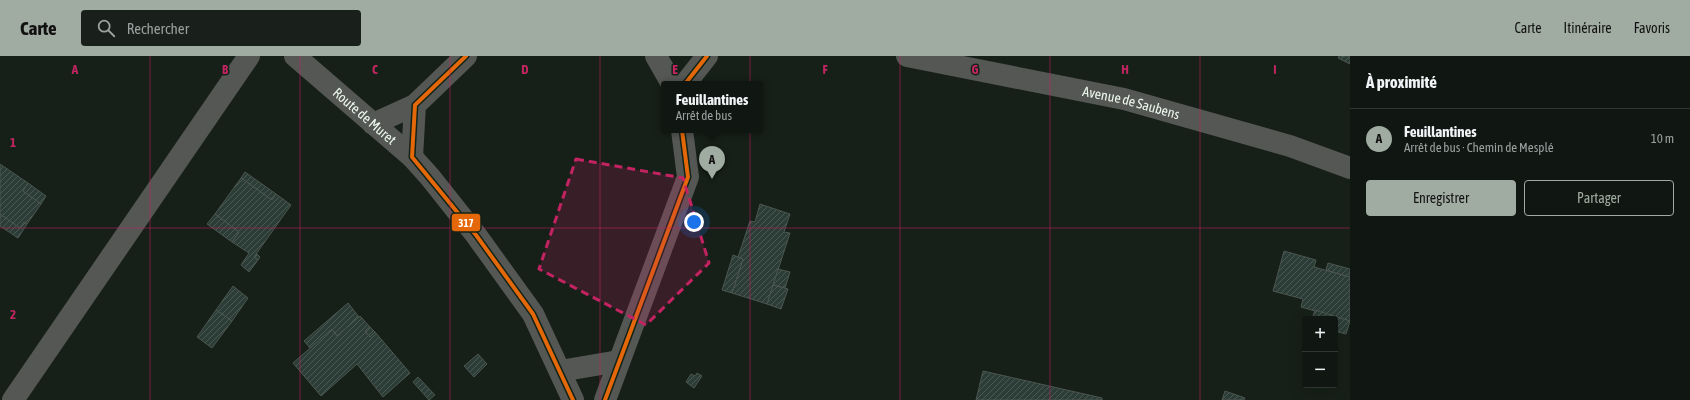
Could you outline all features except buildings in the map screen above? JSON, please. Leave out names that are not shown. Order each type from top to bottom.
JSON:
[{"type":"street","points":[[13,400],[250,56]]},
{"type":"street","name":"Route de Muret","points":[[295,56],[412,156],[476,235],[533,314],[573,400]]},
{"type":"street","points":[[373,124],[415,106],[466,56]]},
{"type":"street","points":[[656,56],[670,81]]},
{"type":"street","points":[[687,81],[707,56]]},
{"type":"street","name":"Avenue de Saubens","points":[[907,56],[1124,99],[1290,146],[1350,168]]},
{"type":"street","points":[[412,156],[415,106]]},
{"type":"street","points":[[605,400],[688,177],[682,133]]},
{"type":"street","points":[[560,371],[619,361]]},
{"type":"highlighted area","points":[[576,159],[683,178],[709,263],[646,325],[539,269]]},
{"type":"transit line","name":"317","points":[[466,56],[415,105],[412,157],[476,235],[533,314],[573,400]]},
{"type":"transit line","name":"317","points":[[687,81],[707,56]]},
{"type":"transit line","name":"317","points":[[605,400],[688,177],[682,133]]},
{"type":"place","name":"Feuillantines","points":[[712,179]]}]
